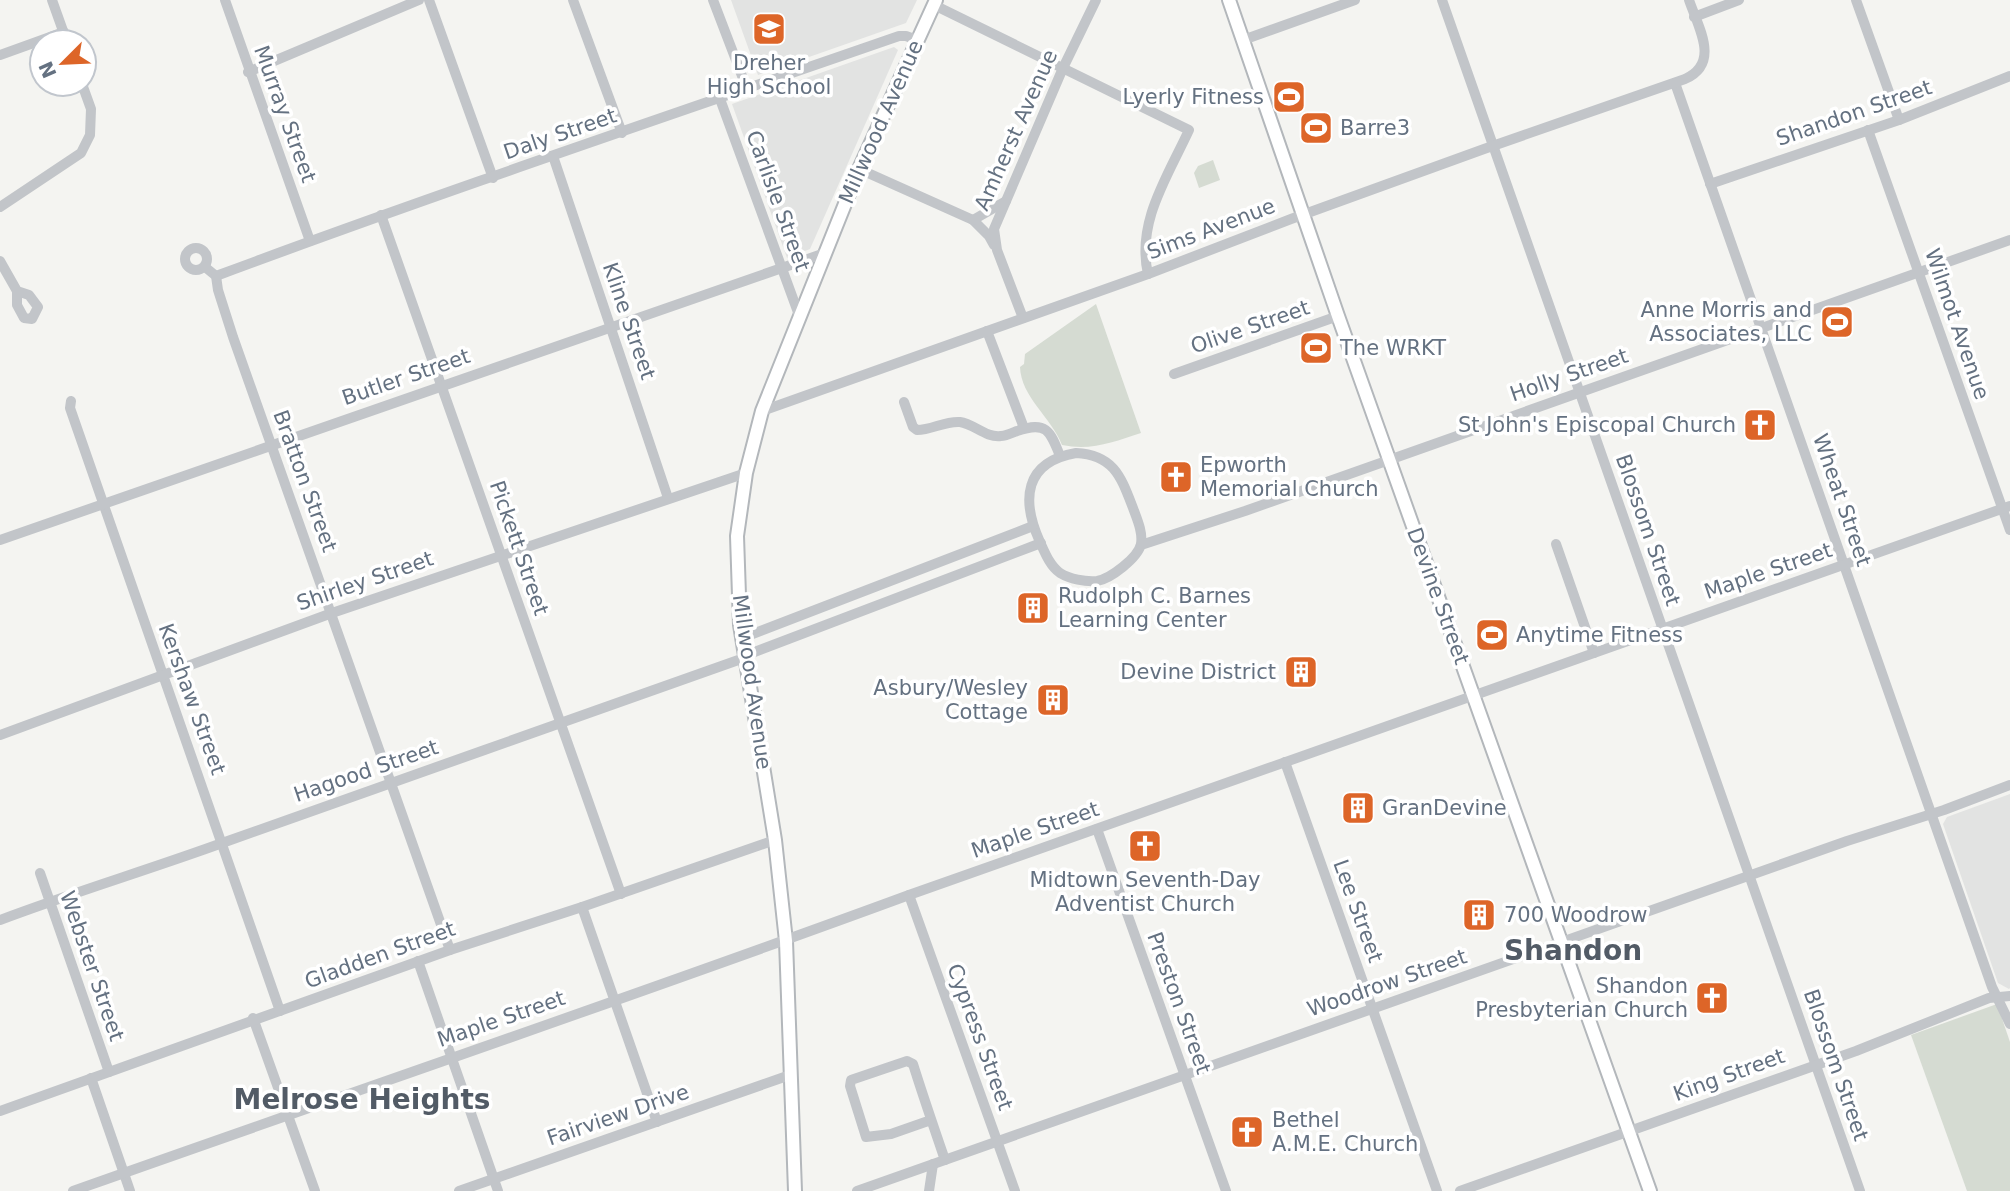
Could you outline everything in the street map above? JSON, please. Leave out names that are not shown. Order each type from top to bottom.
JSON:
[{"type":"main road","name":"Devine Street","points":[[1229,0],[1338,316],[1650,1191]]},
{"type":"main road","name":"Millwood Avenue","points":[[795,1191],[786,941],[775,840],[744,657],[737,596],[737,536],[746,473],[762,411],[859,169],[935,3]]},
{"type":"street","points":[[52,0],[62,28]]},
{"type":"street","name":"Murray Street","points":[[225,0],[248,72],[310,241]]},
{"type":"street","points":[[248,72],[419,0]]},
{"type":"street","points":[[429,0],[493,178]]},
{"type":"street","points":[[573,0],[622,133]]},
{"type":"street","points":[[713,0],[747,89]]},
{"type":"street","name":"Amherst Avenue","points":[[1023,318],[997,250],[994,229],[1063,68],[1097,0]]},
{"type":"street","points":[[1243,40],[1355,0]]},
{"type":"street","name":"Blossom Street","points":[[1442,0],[1860,1191]]},
{"type":"street","points":[[1675,83],[1697,73],[1704,63],[1706,51],[1689,0]]},
{"type":"street","points":[[1694,17],[1739,0]]},
{"type":"street","points":[[1856,0],[1899,120]]},
{"type":"street","points":[[935,3],[1189,130],[1155,199],[1145,238],[1147,274]]},
{"type":"street","name":"Daly Street","points":[[216,276],[381,215],[899,36],[917,40]]},
{"type":"street","points":[[0,55],[28,47]]},
{"type":"street","name":"Shandon Street","points":[[1710,184],[1899,120],[2010,76]]},
{"type":"street","name":"Sims Avenue","points":[[762,411],[1147,274],[1493,146],[1675,83]]},
{"type":"street","name":"Wheat Street","points":[[1675,83],[1992,987],[2005,997],[2010,1024]]},
{"type":"street","points":[[0,206],[82,153],[90,135],[91,109],[87,98]]},
{"type":"street","name":"Carlisle Street","points":[[720,99],[799,315]]},
{"type":"street","name":"Wilmot Avenue","points":[[1868,130],[2006,507],[2010,530]]},
{"type":"street","name":"Kline Street","points":[[553,156],[668,498]]},
{"type":"street","points":[[859,169],[973,220],[989,236],[997,250]]},
{"type":"street","points":[[973,220],[1006,201]]},
{"type":"street","name":"Pickett Street","points":[[381,215],[621,894]]},
{"type":"street","name":"Holly Street","points":[[1141,545],[1245,511],[2010,240]]},
{"type":"street","name":"Butler Street","points":[[0,540],[825,253]]},
{"type":"street","points":[[0,261],[17,291]]},
{"type":"street","points":[[205,267],[216,276]]},
{"type":"street","name":"Bratton Street","points":[[216,276],[233,337],[450,950]]},
{"type":"street","name":"Olive Street","points":[[1174,374],[1338,316]]},
{"type":"street","points":[[987,331],[1024,428]]},
{"type":"street","name":"Kershaw Street","points":[[71,401],[70,408],[102,504],[280,1011]]},
{"type":"street","points":[[904,402],[913,427],[917,430],[946,422],[964,423],[990,435],[1002,436],[1038,426],[1049,432],[1060,456]]},
{"type":"street","points":[[1087,453],[1109,464],[1119,474],[1140,527],[1141,545],[1123,567],[1097,581],[1081,580],[1061,573],[1049,562],[1033,526],[1028,509],[1032,484],[1046,464],[1060,456],[1087,453]]},
{"type":"street","name":"Shirley Street","points":[[0,735],[332,613],[746,473]]},
{"type":"street","name":"Maple Street","points":[[73,1191],[614,999],[786,941],[909,895],[2006,507]]},
{"type":"street","points":[[742,638],[1033,526]]},
{"type":"street","name":"Hagood Street","points":[[0,920],[389,782],[560,726],[1041,543]]},
{"type":"street","points":[[1556,544],[1594,653]]},
{"type":"street","name":"Lee Street","points":[[1285,762],[1437,1191]]},
{"type":"street","name":"Woodrow Street","points":[[857,1191],[2010,785]]},
{"type":"street","name":"Preston Street","points":[[1097,829],[1226,1191]]},
{"type":"street","name":"Gladden Street","points":[[0,1111],[253,1018],[775,840]]},
{"type":"street","name":"Webster Street","points":[[40,873],[109,1072]]},
{"type":"street","name":"Cypress Street","points":[[909,895],[1015,1191]]},
{"type":"street","points":[[582,907],[657,1122]]},
{"type":"street","points":[[418,961],[498,1191]]},
{"type":"street","name":"King Street","points":[[1460,1191],[1816,1065],[1989,998],[2005,997]]},
{"type":"street","points":[[253,1018],[314,1191]]},
{"type":"street","points":[[932,1120],[891,1133],[866,1137],[850,1086],[851,1080],[907,1061],[913,1064],[932,1120],[945,1160]]},
{"type":"street","name":"Fairview Drive","points":[[458,1191],[790,1075]]},
{"type":"street","points":[[91,1078],[130,1191]]},
{"type":"street","points":[[929,1191],[933,1164]]},
{"type":"shaded area","points":[[731,0],[917,0],[906,23],[758,75]]},
{"type":"shaded area","points":[[894,47],[898,50],[810,249],[787,258],[732,104]]},
{"type":"shaded area","points":[[1213,160],[1220,180],[1199,188],[1194,173],[1198,166]]},
{"type":"shaded area","points":[[1096,304],[1141,433],[1093,446],[1062,445],[1025,388],[1020,367],[1024,364],[1025,354]]},
{"type":"shaded area","points":[[2010,794],[2009,989],[1998,983],[1943,824],[1947,817]]},
{"type":"shaded area","points":[[1997,1004],[2010,1042],[2010,1191],[1967,1191],[1911,1035]]},
{"type":"place","name":"Dreher High School","points":[[769,29]]},
{"type":"place","name":"Lyerly Fitness","points":[[1289,97]]},
{"type":"place","name":"Barre3","points":[[1316,128]]},
{"type":"place","name":"Anne Morris and Associates, LLC","points":[[1837,322]]},
{"type":"place","name":"The WRKT","points":[[1316,348]]},
{"type":"place","name":"St John's Episcopal Church","points":[[1760,425]]},
{"type":"place","name":"Epworth Memorial Church","points":[[1176,477]]},
{"type":"place","name":"Rudolph C. Barnes Learning Center","points":[[1033,608]]},
{"type":"place","name":"Anytime Fitness","points":[[1492,635]]},
{"type":"place","name":"Devine District","points":[[1301,672]]},
{"type":"place","name":"Asbury/Wesley Cottage","points":[[1053,700]]},
{"type":"place","name":"GranDevine","points":[[1358,808]]},
{"type":"place","name":"Midtown Seventh-Day Adventist Church","points":[[1145,846]]},
{"type":"place","name":"700 Woodrow","points":[[1479,915]]},
{"type":"place","name":"Shandon Presbyterian Church","points":[[1712,998]]},
{"type":"place","name":"Bethel A.M.E. Church","points":[[1247,1132]]},
{"type":"district","name":"Shandon","points":[[1573,950]]},
{"type":"district","name":"Melrose Heights","points":[[362,1099]]}]
